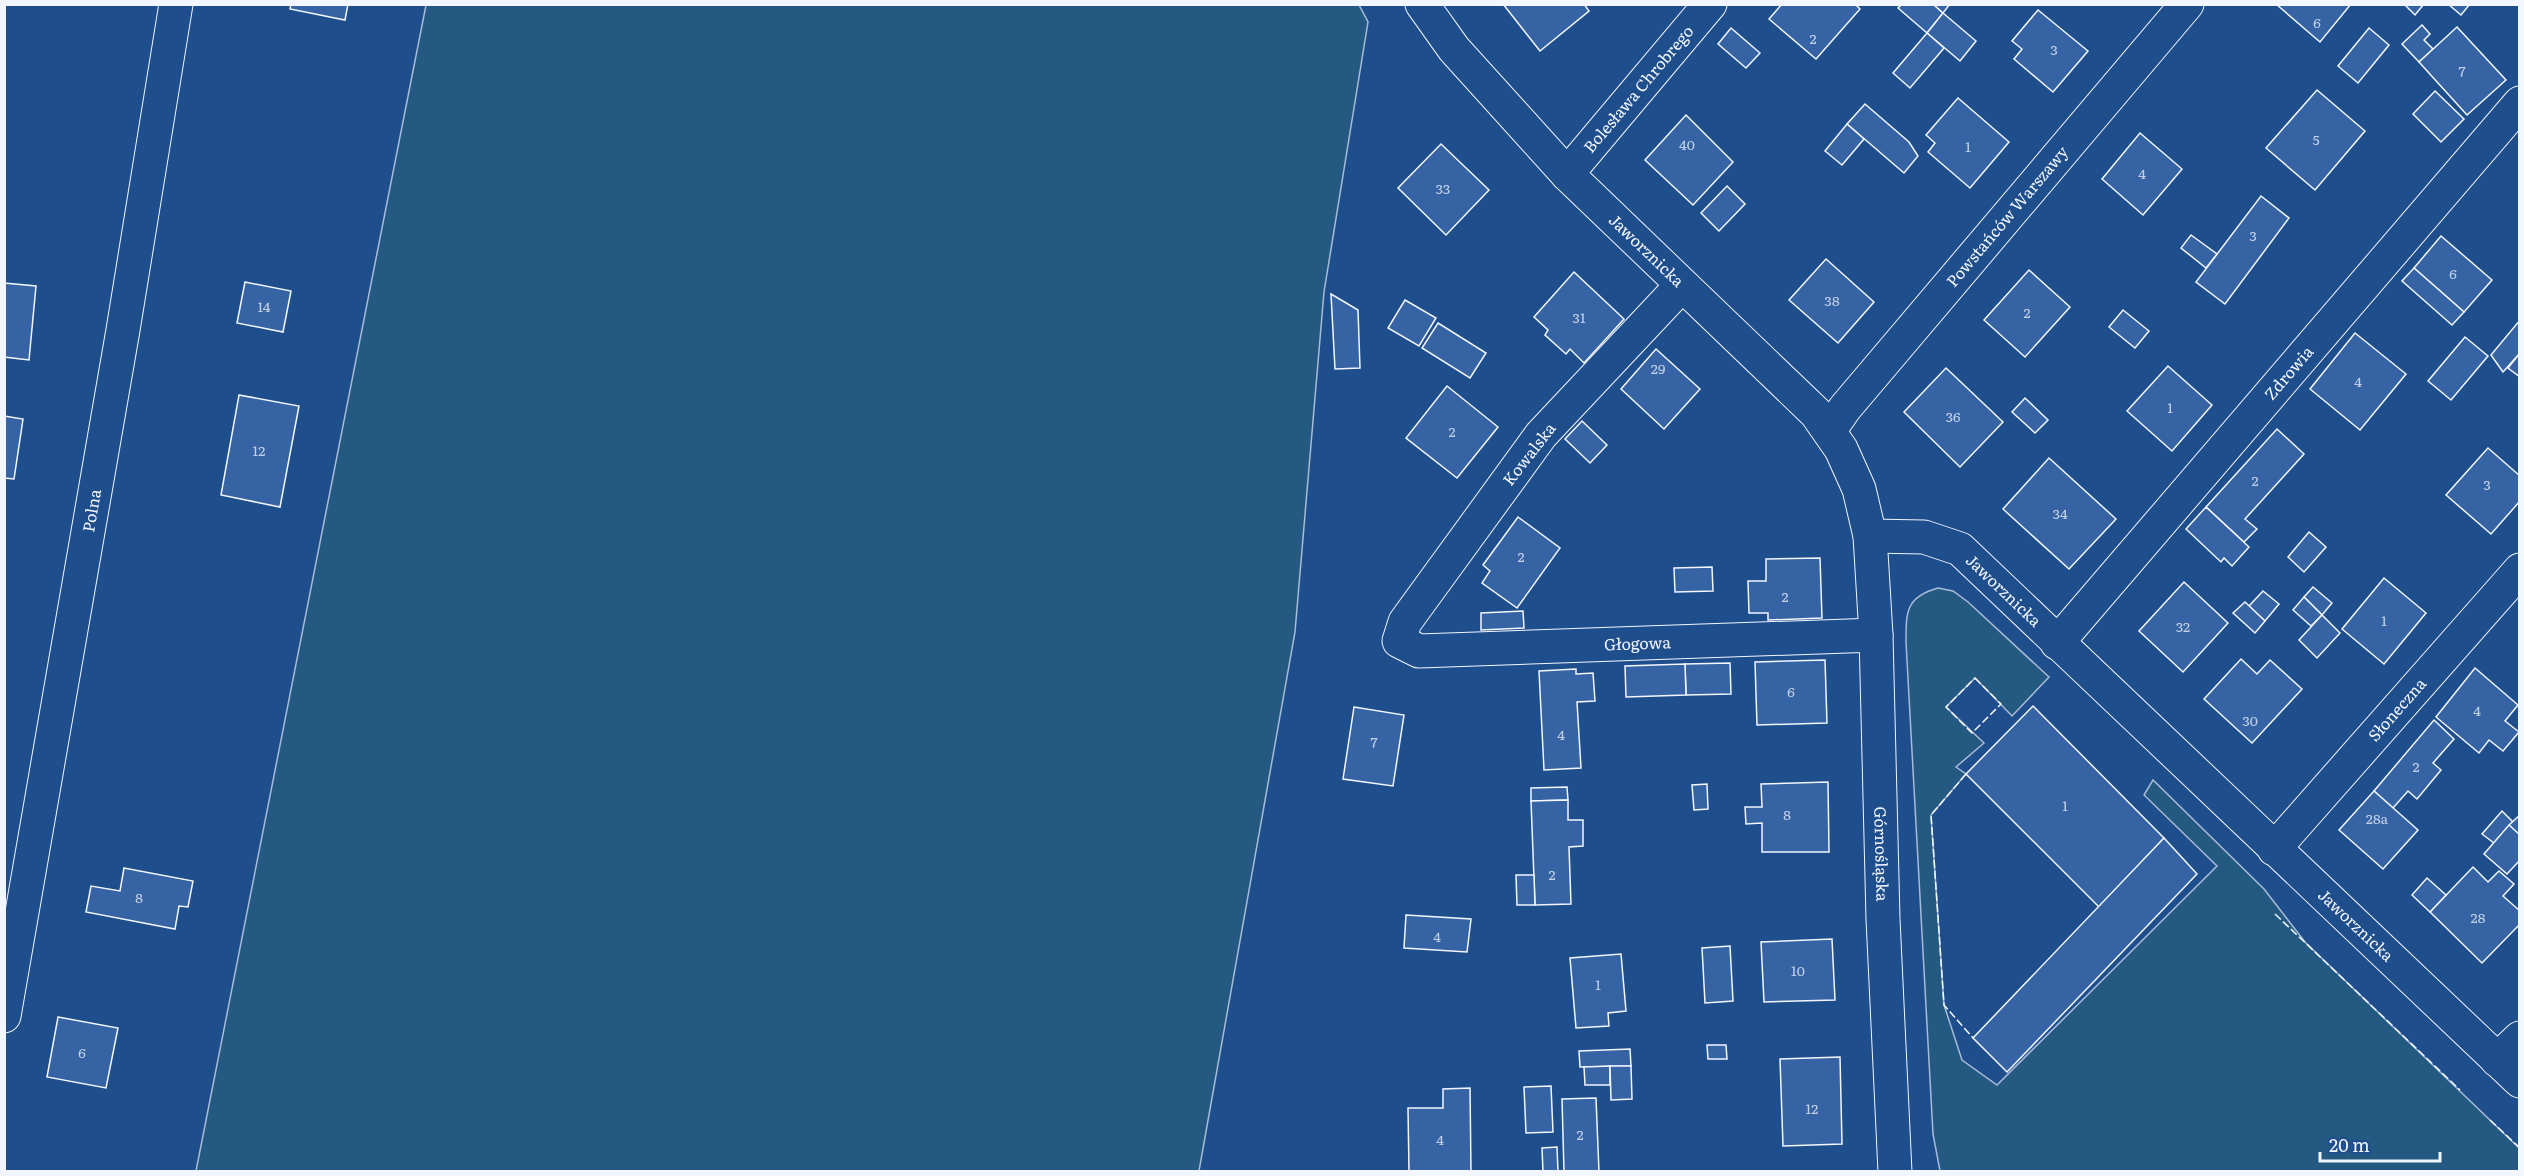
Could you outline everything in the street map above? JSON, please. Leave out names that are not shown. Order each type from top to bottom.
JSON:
[{"type":"street","name":"Polna","points":[[4,1016],[123,330],[176,4]]},
{"type":"street","name":"Jaworznicka","points":[[1422,4],[1454,50],[1567,174],[1816,413],[1841,449],[1859,489],[1870,536],[1924,537],[1960,549],[2274,849],[2512,1059]]},
{"type":"street","name":"Bolesława Chrobrego","points":[[1567,174],[1710,4]]},
{"type":"street","name":"Powstańców Warszawy","points":[[1829,431],[1845,408],[2187,4]]},
{"type":"street","name":"Zdrowia","points":[[2057,643],[2520,103]]},
{"type":"street","name":"Kowalska","points":[[1399,641],[1405,622],[1541,435],[1682,285]]},
{"type":"street","name":"Górnośląska","points":[[1870,536],[1876,635],[1883,910],[1895,1172]]},
{"type":"street","name":"Słoneczna","points":[[2274,849],[2520,570]]},
{"type":"street","name":"Głogowa","points":[[1399,641],[1419,651],[1876,635]]},
{"type":"shaded area","points":[[426,5],[1359,5],[1368,22],[1324,292],[1295,632],[1199,1171],[196,1171]]},
{"type":"shaded area","points":[[1938,588],[1953,591],[1968,602],[2049,677],[2012,716],[1975,678],[1946,707],[1984,743],[1956,767],[1966,774],[1931,815],[1944,1005],[1962,1060],[1997,1085],[2217,866],[2144,795],[2153,780],[2264,889],[2305,942],[2519,1148],[2519,1171],[1940,1171],[1933,1134],[1906,642],[1906,622],[1910,607],[1919,596]]},
{"type":"building","points":[[291,4],[348,4],[345,20],[290,9]]},
{"type":"building","points":[[1503,4],[1584,4],[1589,11],[1540,51]]},
{"type":"building","points":[[1782,4],[1855,4],[1860,9],[1816,59],[1769,19]]},
{"type":"building","points":[[1902,4],[1933,4],[1943,13],[1927,33],[1898,8]]},
{"type":"building","points":[[1933,4],[1950,4],[1943,13]]},
{"type":"building","points":[[2276,4],[2351,4],[2320,42]]},
{"type":"building","points":[[2404,4],[2424,4],[2415,15]]},
{"type":"building","points":[[2448,4],[2470,4],[2461,15]]},
{"type":"building","points":[[2038,10],[2088,51],[2053,92],[2014,59],[2022,49],[2012,41]]},
{"type":"building","points":[[1943,13],[1976,41],[1960,61],[1927,33]]},
{"type":"building","points":[[2422,25],[2430,34],[2424,40],[2433,49],[2419,62],[2402,44]]},
{"type":"building","points":[[2457,27],[2506,80],[2467,115],[2419,62]]},
{"type":"building","points":[[1731,28],[1760,53],[1746,68],[1718,44]]},
{"type":"building","points":[[2369,28],[2389,45],[2358,83],[2338,66]]},
{"type":"building","points":[[1927,33],[1944,48],[1910,88],[1893,73]]},
{"type":"building","points":[[2317,90],[2365,131],[2315,190],[2266,148]]},
{"type":"building","points":[[2435,91],[2464,119],[2441,142],[2413,114]]},
{"type":"building","points":[[1958,98],[2009,142],[1970,188],[1928,152],[1935,143],[1926,135]]},
{"type":"building","points":[[1865,104],[1909,142],[1918,156],[1904,173],[1847,124]]},
{"type":"building","points":[[1686,115],[1733,162],[1693,205],[1645,160]]},
{"type":"building","points":[[1847,124],[1864,139],[1842,165],[1825,151]]},
{"type":"building","points":[[2140,133],[2182,169],[2143,215],[2102,179]]},
{"type":"building","points":[[1441,144],[1489,190],[1446,235],[1398,188]]},
{"type":"building","points":[[1727,186],[1745,204],[1719,231],[1701,213]]},
{"type":"building","points":[[2261,196],[2289,218],[2225,304],[2196,282]]},
{"type":"building","points":[[2191,235],[2217,254],[2206,268],[2181,248]]},
{"type":"building","points":[[2441,236],[2492,280],[2464,312],[2414,268]]},
{"type":"building","points":[[1826,259],[1874,302],[1838,343],[1789,300]]},
{"type":"building","points":[[2414,268],[2464,312],[2452,325],[2402,281]]},
{"type":"building","points":[[2029,270],[2070,307],[2025,357],[1984,320]]},
{"type":"building","points":[[1574,272],[1624,319],[1584,363],[1570,349],[1566,354],[1545,335],[1548,330],[1534,317]]},
{"type":"building","points":[[245,282],[291,291],[283,332],[237,323]]},
{"type":"building","points":[[4,283],[36,286],[29,360],[4,357]]},
{"type":"building","points":[[1331,294],[1358,310],[1360,368],[1335,369]]},
{"type":"building","points":[[1405,300],[1436,318],[1419,346],[1388,328]]},
{"type":"building","points":[[2123,310],[2149,331],[2135,348],[2109,327]]},
{"type":"building","points":[[2520,320],[2520,353],[2503,372],[2491,355]]},
{"type":"building","points":[[1438,323],[1486,353],[1470,378],[1422,348]]},
{"type":"building","points":[[2355,333],[2406,374],[2360,430],[2310,389]]},
{"type":"building","points":[[2465,337],[2488,356],[2451,400],[2428,381]]},
{"type":"building","points":[[1656,349],[1700,389],[1664,429],[1621,389]]},
{"type":"building","points":[[2520,353],[2520,377],[2508,368]]},
{"type":"building","points":[[2168,366],[2212,405],[2172,451],[2127,411]]},
{"type":"building","points":[[1946,368],[2003,422],[1960,467],[1904,412]]},
{"type":"building","points":[[1447,386],[1498,427],[1457,478],[1406,438]]},
{"type":"building","points":[[239,395],[299,406],[280,507],[221,495]]},
{"type":"building","points":[[2025,398],[2048,420],[2035,433],[2012,412]]},
{"type":"building","points":[[4,416],[23,419],[14,479],[4,478]]},
{"type":"building","points":[[1582,421],[1607,445],[1590,463],[1565,439]]},
{"type":"building","points":[[2277,429],[2304,454],[2245,519],[2257,529],[2244,542],[2206,507]]},
{"type":"building","points":[[2488,448],[2520,476],[2520,501],[2491,534],[2446,495]]},
{"type":"building","points":[[2049,458],[2116,519],[2069,569],[2003,509]]},
{"type":"building","points":[[2206,507],[2249,547],[2232,566],[2224,558],[2221,562],[2186,529]]},
{"type":"building","points":[[1518,517],[1560,548],[1517,608],[1482,583],[1490,571],[1483,565]]},
{"type":"building","points":[[2309,532],[2326,547],[2304,572],[2288,557]]},
{"type":"building","points":[[1820,558],[1822,618],[1768,620],[1768,613],[1749,613],[1748,581],[1766,581],[1766,559]]},
{"type":"building","points":[[1712,567],[1713,591],[1675,592],[1674,568]]},
{"type":"building","points":[[2384,578],[2426,613],[2384,664],[2342,629]]},
{"type":"building","points":[[2184,582],[2228,623],[2183,672],[2139,631]]},
{"type":"building","points":[[2313,587],[2332,603],[2322,615],[2304,597]]},
{"type":"building","points":[[2263,591],[2279,604],[2265,621],[2249,606]]},
{"type":"building","points":[[2304,597],[2322,615],[2311,626],[2293,610]]},
{"type":"building","points":[[2245,602],[2265,621],[2255,633],[2233,613]]},
{"type":"building","points":[[1523,611],[1524,628],[1481,630],[1481,613]]},
{"type":"building","points":[[2322,615],[2340,633],[2317,658],[2299,640]]},
{"type":"building","points":[[2241,659],[2257,674],[2270,660],[2302,689],[2252,743],[2204,699]]},
{"type":"building","points":[[1825,660],[1827,723],[1757,725],[1755,662]]},
{"type":"building","points":[[1730,663],[1731,694],[1686,695],[1685,664]]},
{"type":"building","points":[[1685,664],[1686,695],[1626,697],[1625,666]]},
{"type":"building","points":[[2475,668],[2518,705],[2505,721],[2519,732],[2503,751],[2489,740],[2479,753],[2436,717]]},
{"type":"building","points":[[1576,669],[1576,674],[1593,673],[1595,701],[1577,702],[1581,768],[1544,770],[1539,671]]},
{"type":"building","points":[[2033,706],[2164,838],[2099,907],[1966,774]]},
{"type":"building","points":[[1354,707],[1404,715],[1393,786],[1343,779]]},
{"type":"building","points":[[2434,720],[2454,739],[2433,763],[2441,770],[2417,799],[2408,791],[2393,808],[2374,791]]},
{"type":"building","points":[[1828,782],[1829,852],[1762,852],[1762,823],[1746,824],[1745,807],[1762,807],[1761,784]]},
{"type":"building","points":[[1707,784],[1708,809],[1694,810],[1692,785]]},
{"type":"building","points":[[1567,787],[1568,800],[1531,801],[1531,788]]},
{"type":"building","points":[[2374,791],[2418,830],[2383,869],[2339,830]]},
{"type":"building","points":[[1568,800],[1568,820],[1583,820],[1583,846],[1569,847],[1571,904],[1535,905],[1531,801]]},
{"type":"building","points":[[2502,811],[2513,822],[2494,843],[2482,834]]},
{"type":"building","points":[[2520,815],[2520,835],[2519,835],[2509,825]]},
{"type":"building","points":[[2509,825],[2520,835],[2520,860],[2507,874],[2484,854]]},
{"type":"building","points":[[2164,838],[2197,874],[2007,1072],[1973,1038]]},
{"type":"building","points":[[2473,867],[2488,882],[2499,871],[2514,884],[2503,896],[2520,911],[2520,924],[2482,963],[2430,912]]},
{"type":"building","points":[[124,868],[193,881],[188,907],[179,906],[175,929],[86,912],[91,886],[120,891]]},
{"type":"building","points":[[1516,875],[1534,875],[1535,905],[1517,905]]},
{"type":"building","points":[[2427,878],[2446,895],[2430,912],[2412,895]]},
{"type":"building","points":[[1406,915],[1471,919],[1467,952],[1404,948]]},
{"type":"building","points":[[1832,939],[1835,1000],[1764,1002],[1761,942]]},
{"type":"building","points":[[1730,946],[1733,1001],[1705,1003],[1702,948]]},
{"type":"building","points":[[1621,954],[1626,1011],[1608,1013],[1609,1026],[1576,1028],[1570,958]]},
{"type":"building","points":[[58,1017],[118,1028],[106,1088],[47,1077]]},
{"type":"building","points":[[1707,1045],[1726,1045],[1727,1059],[1708,1059]]},
{"type":"building","points":[[1630,1049],[1631,1066],[1580,1067],[1579,1051]]},
{"type":"building","points":[[1840,1057],[1842,1144],[1783,1146],[1780,1059]]},
{"type":"building","points":[[1610,1066],[1610,1085],[1585,1085],[1584,1067]]},
{"type":"building","points":[[1610,1066],[1631,1066],[1632,1099],[1611,1100]]},
{"type":"building","points":[[1551,1086],[1553,1132],[1526,1133],[1524,1087]]},
{"type":"building","points":[[1470,1088],[1471,1172],[1409,1172],[1408,1108],[1443,1108],[1443,1089]]},
{"type":"building","points":[[1596,1098],[1599,1172],[1564,1172],[1562,1099]]},
{"type":"building","points":[[1557,1147],[1558,1172],[1543,1172],[1542,1148]]},
{"type":"fence","points":[[1975,678],[2001,704],[1972,733],[1946,707],[1975,678]]},
{"type":"fence","points":[[1966,774],[1931,815],[1944,1005],[1973,1038]]},
{"type":"fence","points":[[2275,914],[2460,1090]]},
{"type":"fence","points":[[2490,1120],[2520,1148]]}]
